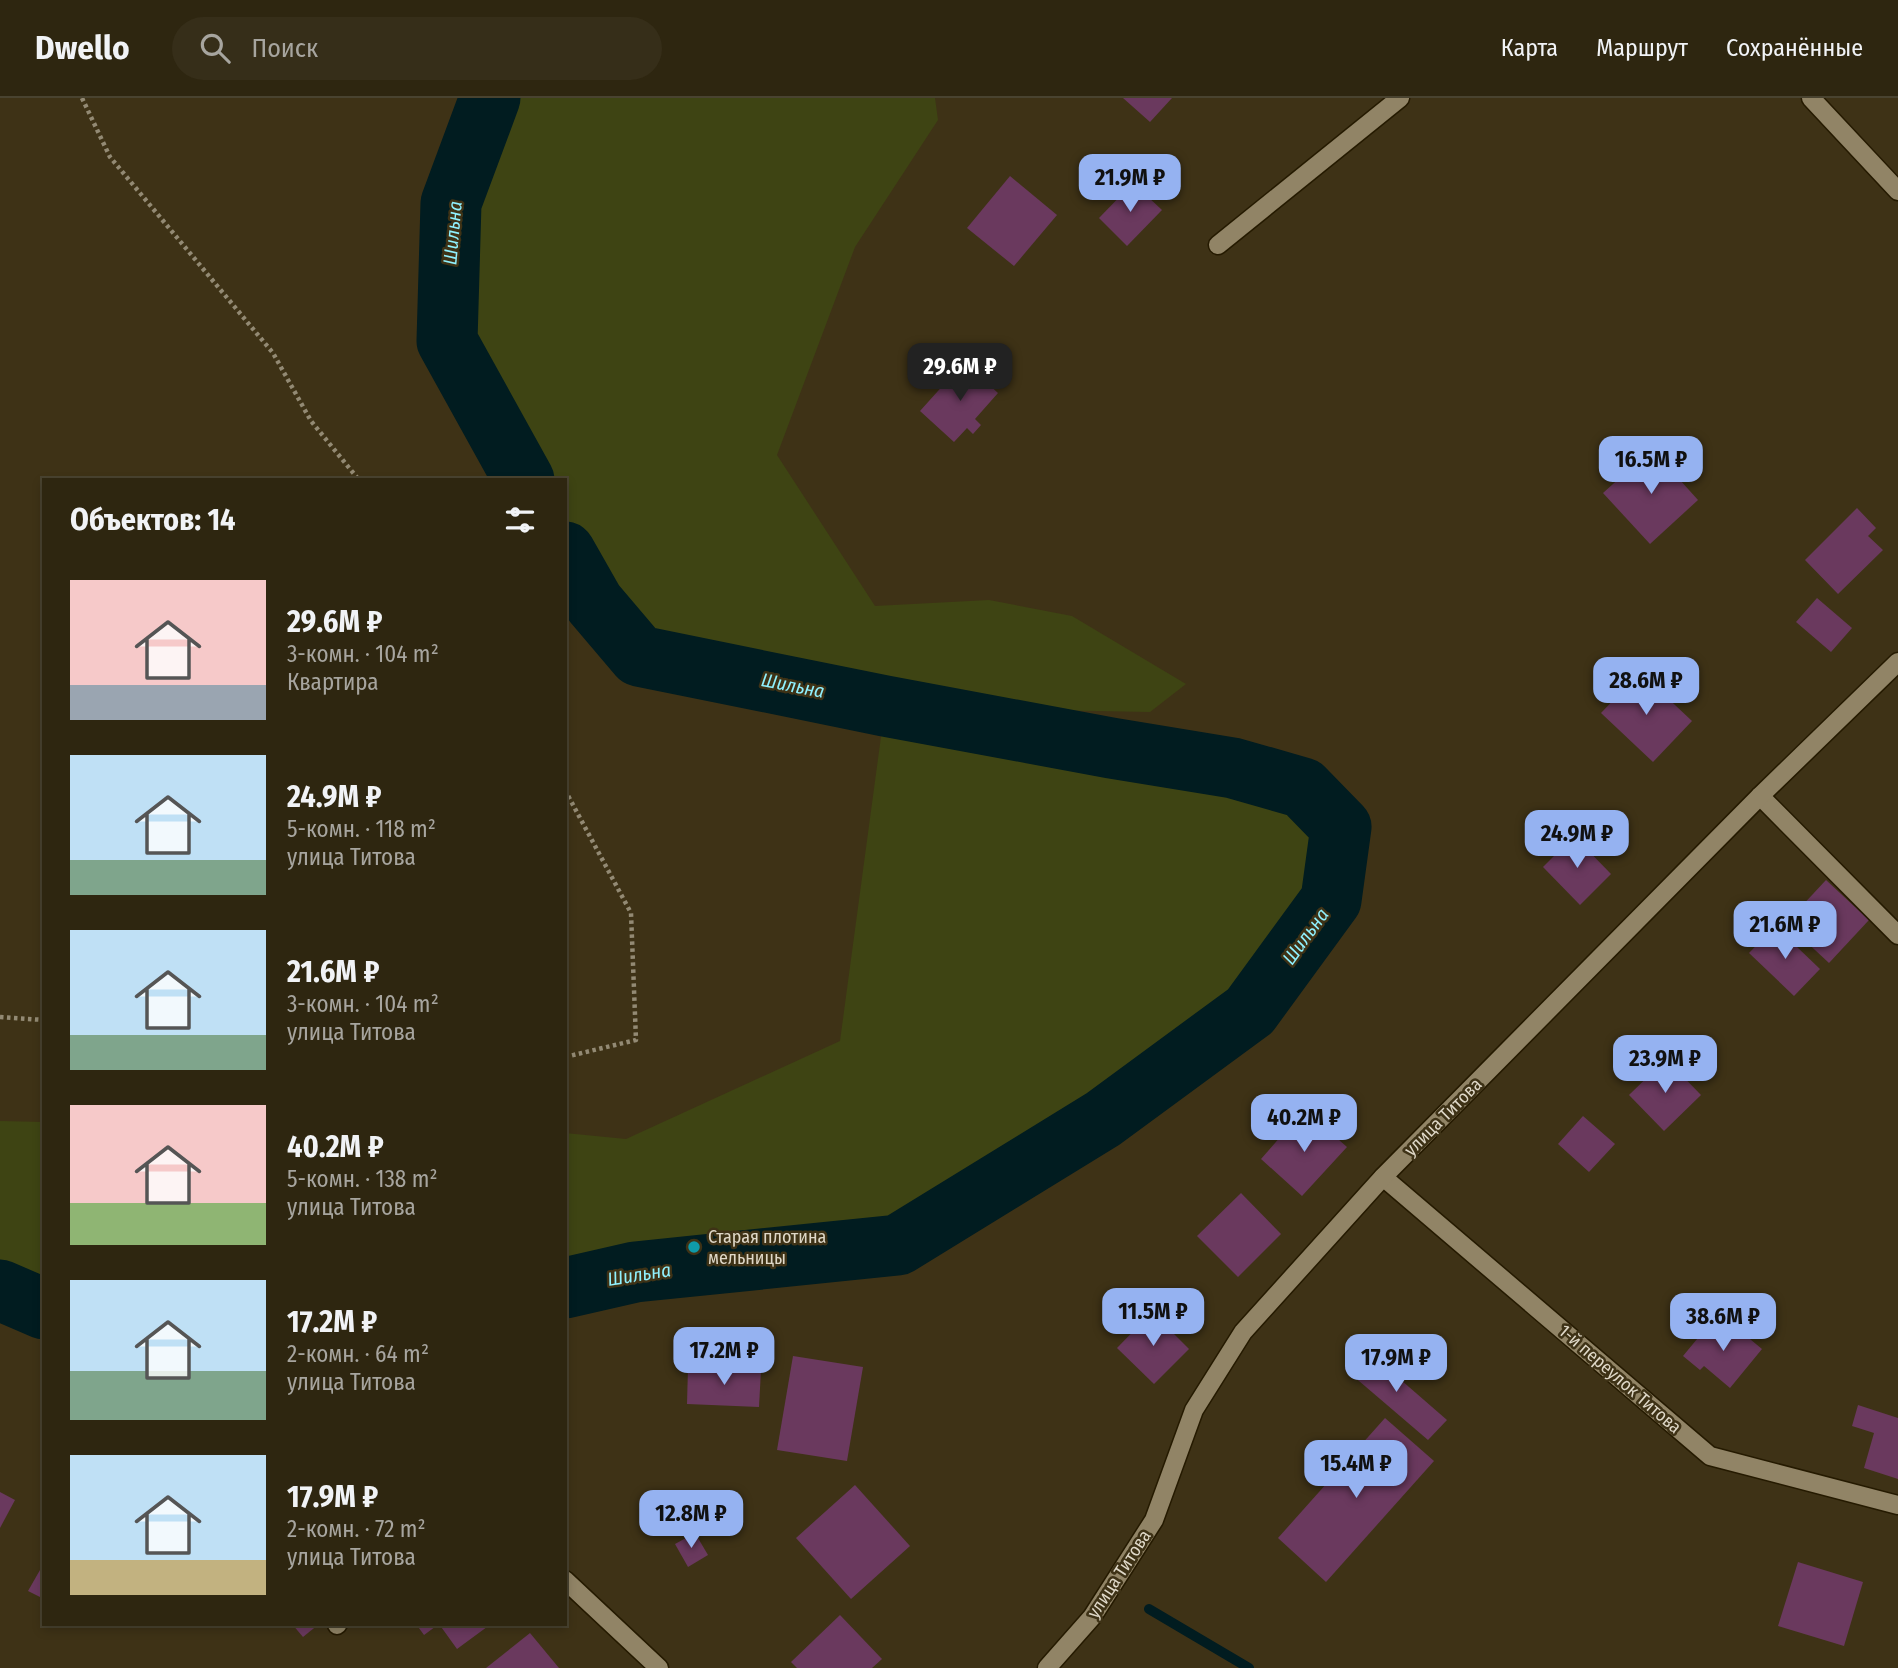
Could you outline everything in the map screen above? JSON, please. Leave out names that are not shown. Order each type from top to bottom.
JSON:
[{"type":"street","points":[[1218,245],[1400,98]]},
{"type":"street","points":[[1811,98],[1898,191]]},
{"type":"street","name":"улица Титова","points":[[1047,1668],[1092,1617],[1154,1520],[1194,1410],[1243,1332],[1383,1177],[1760,796],[1898,662]]},
{"type":"street","points":[[1760,796],[1898,935]]},
{"type":"street","name":"1-й переулок Титова","points":[[1383,1177],[1710,1456],[1898,1505]]},
{"type":"street","points":[[567,1582],[659,1668]]},
{"type":"path","points":[[82,98],[110,157],[273,353],[311,421],[357,478]]},
{"type":"path","points":[[567,794],[631,913],[636,1040],[567,1057]]},
{"type":"path","points":[[0,1017],[42,1020]]},
{"type":"green space","points":[[465,98],[935,98],[938,120],[855,247],[777,455],[875,606],[989,600],[1072,616],[1186,684],[1150,712],[891,707],[1233,768],[1303,788],[1341,827],[1331,900],[1250,1011],[1103,1119],[898,1245],[635,1272],[567,1288],[567,1133],[626,1139],[840,1041],[885,707],[849,728],[594,603],[567,566],[567,478],[506,478],[450,398],[438,157]]},
{"type":"green space","points":[[0,1121],[42,1122],[42,1308],[0,1290]]},
{"type":"building","points":[[1123,98],[1172,98],[1150,122]]},
{"type":"building","points":[[1010,176],[1057,215],[1014,266],[967,228]]},
{"type":"building","points":[[1133,183],[1162,210],[1127,246],[1099,218]]},
{"type":"building","points":[[964,362],[998,393],[975,419],[981,425],[973,434],[967,428],[954,442],[920,411]]},
{"type":"building","points":[[1652,449],[1698,500],[1650,544],[1603,493]]},
{"type":"building","points":[[1857,508],[1876,528],[1868,536],[1883,550],[1838,594],[1805,560]]},
{"type":"building","points":[[1817,598],[1852,628],[1831,652],[1796,622]]},
{"type":"building","points":[[1640,672],[1692,721],[1653,762],[1601,713]]},
{"type":"building","points":[[1574,836],[1611,874],[1580,905],[1543,867]]},
{"type":"building","points":[[1826,880],[1869,920],[1829,963],[1786,923]]},
{"type":"building","points":[[1775,926],[1820,969],[1794,996],[1749,953]]},
{"type":"building","points":[[1666,1059],[1701,1095],[1664,1131],[1629,1095]]},
{"type":"building","points":[[1583,1116],[1615,1144],[1589,1172],[1558,1144]]},
{"type":"building","points":[[1314,1118],[1347,1147],[1302,1196],[1261,1159],[1295,1120],[1304,1128]]},
{"type":"building","points":[[1241,1193],[1281,1234],[1238,1277],[1197,1236]]},
{"type":"building","points":[[1152,1312],[1189,1349],[1154,1384],[1117,1348]]},
{"type":"building","points":[[1712,1321],[1726,1333],[1733,1325],[1762,1349],[1730,1388],[1704,1366],[1700,1370],[1683,1356]]},
{"type":"building","points":[[1363,1347],[1447,1420],[1428,1440],[1345,1369]]},
{"type":"building","points":[[793,1356],[863,1367],[847,1461],[777,1450]]},
{"type":"building","points":[[688,1367],[761,1370],[759,1407],[687,1404]]},
{"type":"building","points":[[1858,1405],[1898,1418],[1898,1479],[1864,1468],[1874,1433],[1852,1426]]},
{"type":"building","points":[[1385,1418],[1434,1461],[1326,1582],[1278,1538]]},
{"type":"building","points":[[855,1485],[910,1546],[851,1599],[796,1538]]},
{"type":"building","points":[[0,1492],[15,1500],[0,1528]]},
{"type":"building","points":[[695,1533],[708,1555],[688,1567],[675,1544]]},
{"type":"building","points":[[1798,1562],[1863,1582],[1844,1646],[1778,1626]]},
{"type":"building","points":[[42,1566],[42,1598],[28,1591]]},
{"type":"building","points":[[840,1615],[882,1659],[872,1668],[797,1668],[791,1662]]},
{"type":"building","points":[[294,1626],[317,1626],[303,1637]]},
{"type":"building","points":[[417,1626],[436,1626],[424,1635]]},
{"type":"building","points":[[440,1626],[488,1626],[457,1649]]},
{"type":"building","points":[[530,1633],[559,1668],[486,1668]]},
{"type":"waterway","name":"Шильна","points":[[490,98],[451,203],[447,341],[523,478]]},
{"type":"waterway","name":"Шильна","points":[[567,556],[594,603],[639,656],[885,706],[1233,768],[1303,788],[1341,827],[1331,900],[1250,1011],[1103,1119],[898,1245],[635,1272],[567,1288]]},
{"type":"waterway","name":"Шильна","points":[[0,1290],[42,1308]]},
{"type":"waterway","points":[[1149,1609],[1249,1668]]},
{"type":"place","name":"Старая плотина мельницы","points":[[694,1247]]}]
